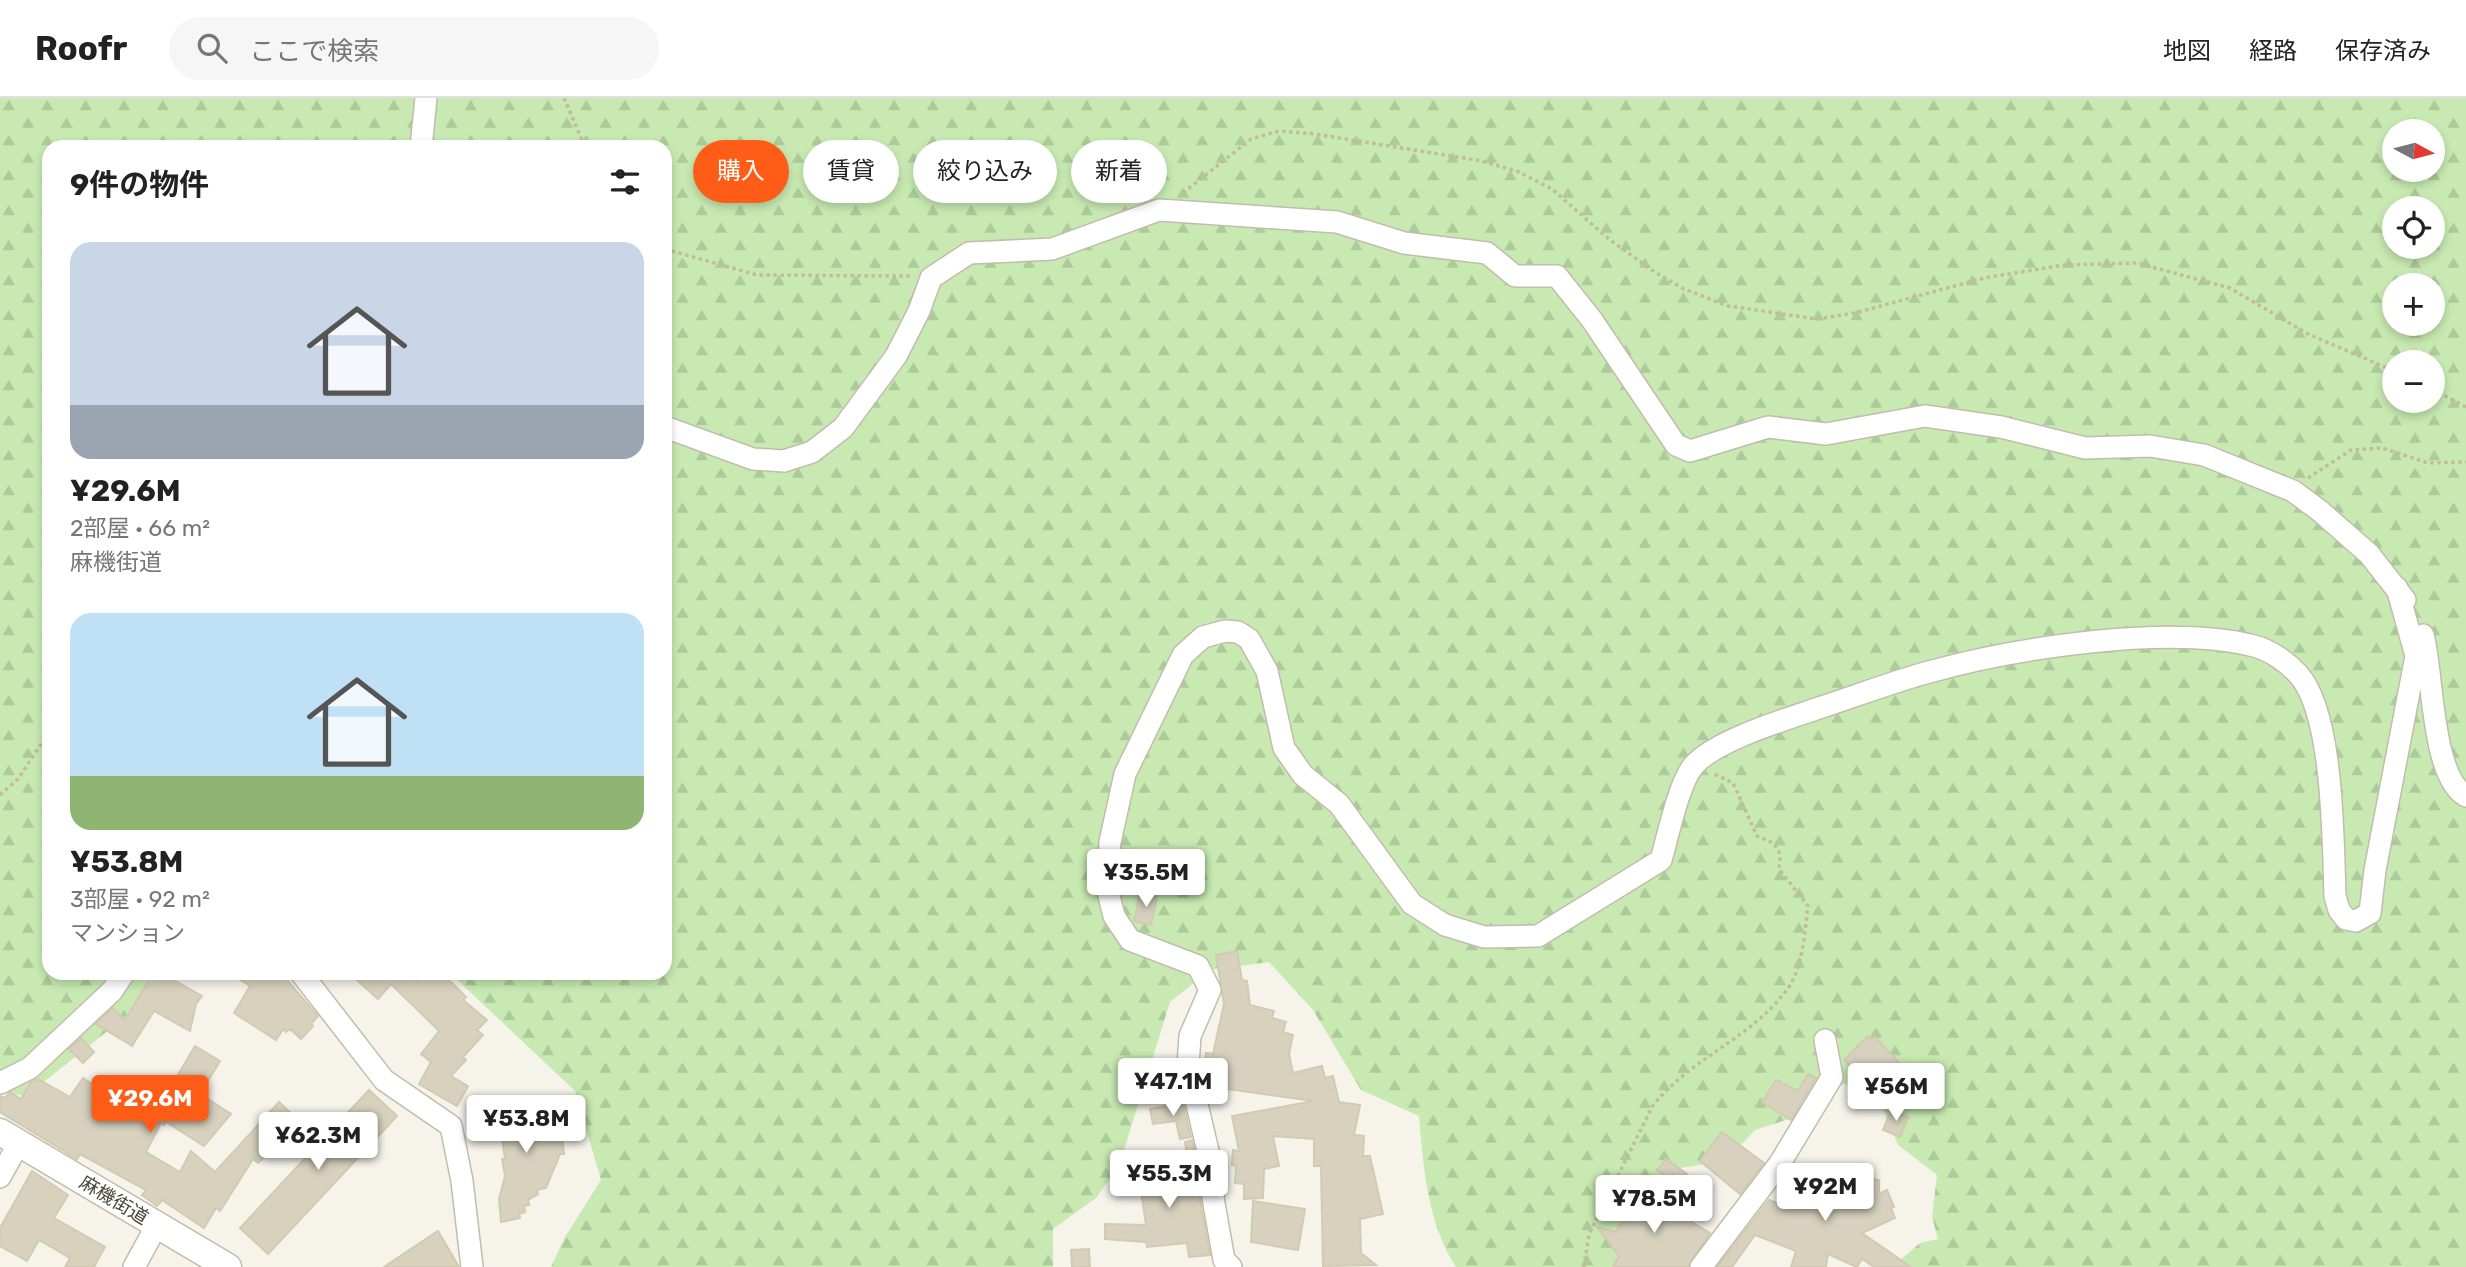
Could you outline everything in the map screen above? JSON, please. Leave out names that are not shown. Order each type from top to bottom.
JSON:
[{"type":"street","points":[[422,140],[426,98]]},
{"type":"street","points":[[672,430],[753,459],[784,461],[812,452],[842,428],[896,356],[919,311],[931,278],[970,253],[1052,248],[1159,210],[1337,222],[1404,243],[1488,253],[1515,276],[1557,276],[1592,320],[1676,445],[1690,451],[1768,427],[1826,433],[1925,416],[2001,427],[2085,448],[2150,446],[2204,454],[2293,491],[2369,554],[2397,588],[2419,622],[2430,658],[2434,729],[2449,771],[2460,793],[2466,796]]},
{"type":"street","points":[[1231,1267],[1224,1260],[1213,1198],[1215,1181],[1188,1066],[1190,1036],[1209,990],[1198,967],[1130,940],[1114,916],[1107,888],[1110,842],[1125,774],[1184,655],[1203,638],[1225,631],[1238,632],[1249,639],[1267,671],[1284,748],[1303,775],[1339,804],[1412,904],[1445,925],[1484,937],[1538,936],[1661,860],[1679,797],[1694,765],[1755,730],[1930,671],[2053,647],[2125,640],[2211,639],[2256,646],[2275,654],[2300,675],[2323,730],[2336,895],[2339,910],[2346,919],[2356,921],[2370,913],[2377,857],[2416,656],[2397,588]]},
{"type":"street","points":[[0,1083],[30,1068],[112,990],[119,980]]},
{"type":"street","points":[[306,980],[384,1080],[452,1126],[462,1181],[472,1267]]},
{"type":"street","points":[[1701,1267],[1780,1163],[1832,1077],[1825,1040]]},
{"type":"street","points":[[0,1177],[9,1138]]},
{"type":"street","name":"麻機街道","points":[[9,1138],[228,1267]]},
{"type":"street","points":[[134,1267],[157,1225]]},
{"type":"path","points":[[564,98],[582,140]]},
{"type":"path","points":[[1159,210],[1251,139],[1279,131],[1315,134],[1482,161],[1518,172],[1552,189],[1609,240],[1657,273],[1684,289],[1728,306],[1817,319],[1855,313],[1984,278],[2064,265],[2137,263],[2230,288],[2308,334],[2382,366]]},
{"type":"path","points":[[672,251],[757,275],[931,278]]},
{"type":"path","points":[[2445,396],[2466,407]]},
{"type":"path","points":[[2293,491],[2351,450],[2382,448],[2428,463],[2466,462]]},
{"type":"path","points":[[0,795],[18,779],[42,743]]},
{"type":"path","points":[[1584,1267],[1589,1234],[1653,1107],[1665,1091],[1706,1057],[1756,1024],[1791,984],[1803,942],[1808,906],[1779,869],[1781,852],[1775,842],[1757,836],[1733,783],[1694,765]]},
{"type":"green space","points":[[0,98],[2466,98],[2466,1267],[1892,1267],[1920,1243],[1938,1239],[1932,1217],[1937,1175],[1898,1145],[1878,1096],[1852,1083],[1808,1089],[1789,1119],[1755,1130],[1726,1161],[1680,1168],[1648,1208],[1624,1267],[1456,1267],[1439,1233],[1428,1194],[1419,1116],[1361,1090],[1313,1010],[1269,962],[1210,970],[1170,1002],[1119,1166],[1096,1198],[1053,1229],[1053,1267],[551,1267],[565,1237],[601,1180],[575,1091],[457,980],[672,980],[672,140],[42,140],[42,980],[164,980],[160,989],[26,1096],[0,1092]]},
{"type":"building","points":[[1140,893],[1157,897],[1151,925],[1134,921]]},
{"type":"building","points":[[1237,951],[1242,980],[1247,981],[1250,1005],[1274,1011],[1272,1018],[1286,1022],[1283,1032],[1293,1035],[1289,1054],[1293,1073],[1322,1066],[1325,1078],[1333,1076],[1339,1102],[1360,1105],[1354,1135],[1364,1136],[1363,1156],[1370,1156],[1383,1214],[1360,1219],[1361,1253],[1376,1265],[1323,1266],[1321,1166],[1314,1166],[1314,1139],[1273,1136],[1279,1166],[1264,1169],[1263,1198],[1244,1199],[1244,1184],[1235,1183],[1233,1150],[1239,1151],[1232,1116],[1314,1101],[1206,1086],[1203,1074],[1206,1053],[1213,1054],[1224,1004],[1216,955]]},
{"type":"building","points":[[149,980],[173,980],[202,996],[196,1004],[190,1031],[154,1011],[132,1046],[96,1024],[113,1008],[125,1020]]},
{"type":"building","points":[[241,980],[287,980],[318,1016],[311,1024],[313,1026],[301,1039],[290,1029],[286,1032],[283,1029],[276,1040],[234,1013],[250,986]]},
{"type":"building","points":[[357,980],[449,980],[466,997],[463,1000],[487,1020],[477,1030],[483,1035],[463,1057],[466,1060],[451,1076],[468,1086],[457,1106],[419,1084],[431,1062],[421,1054],[439,1031],[391,984],[378,999]]},
{"type":"building","points":[[1868,1036],[1872,1040],[1875,1037],[1909,1073],[1904,1078],[1908,1081],[1885,1103],[1844,1060]]},
{"type":"building","points":[[81,1038],[94,1052],[83,1063],[69,1049]]},
{"type":"building","points":[[195,1046],[220,1061],[200,1094],[231,1114],[204,1146],[166,1122],[164,1125],[161,1123],[146,1152],[180,1172],[191,1151],[215,1172],[279,1102],[296,1118],[289,1125],[293,1128],[280,1143],[258,1163],[253,1159],[220,1211],[216,1208],[204,1228],[162,1200],[157,1206],[142,1195],[146,1190],[80,1154],[77,1159],[0,1112],[0,1096],[5,1098],[10,1092],[21,1099],[31,1082],[38,1079],[70,1097],[83,1078],[120,1103],[130,1087],[160,1105]]},
{"type":"building","points":[[1808,1074],[1816,1078],[1791,1120],[1762,1102],[1776,1080],[1798,1091]]},
{"type":"building","points":[[369,1090],[397,1116],[268,1254],[240,1228]]},
{"type":"building","points":[[539,1098],[541,1110],[550,1109],[554,1137],[562,1136],[564,1154],[560,1154],[546,1188],[537,1190],[538,1194],[528,1200],[529,1205],[524,1206],[525,1212],[519,1214],[520,1218],[501,1222],[499,1199],[505,1176],[502,1159],[505,1159],[498,1109],[522,1105],[522,1101]]},
{"type":"building","points":[[1183,1103],[1191,1137],[1180,1139],[1176,1121],[1153,1124],[1150,1109]]},
{"type":"building","points":[[1891,1110],[1908,1117],[1900,1137],[1883,1130]]},
{"type":"building","points":[[1722,1132],[1764,1163],[1740,1194],[1700,1161]]},
{"type":"building","points":[[1192,1140],[1202,1182],[1200,1200],[1210,1255],[1189,1257],[1187,1243],[1147,1247],[1146,1242],[1105,1239],[1105,1224],[1146,1225],[1141,1191],[1136,1191],[1134,1177],[1189,1169],[1185,1142]]},
{"type":"building","points":[[1666,1159],[1687,1174],[1678,1185],[1657,1170]]},
{"type":"building","points":[[1802,1168],[1858,1187],[1859,1177],[1879,1180],[1879,1194],[1887,1190],[1895,1218],[1862,1233],[1911,1267],[1874,1267],[1862,1259],[1857,1267],[1828,1254],[1826,1267],[1791,1267],[1796,1251],[1755,1235],[1732,1267],[1717,1267],[1769,1200],[1788,1207]]},
{"type":"building","points":[[32,1171],[68,1195],[54,1218],[105,1247],[94,1267],[65,1267],[70,1258],[39,1240],[27,1261],[0,1246],[0,1228]]},
{"type":"building","points":[[1627,1183],[1710,1233],[1688,1267],[1613,1267],[1619,1256],[1597,1227],[1616,1232],[1631,1204],[1619,1195]]},
{"type":"building","points":[[1253,1201],[1305,1209],[1298,1250],[1251,1242]]},
{"type":"building","points":[[438,1231],[459,1267],[384,1267]]},
{"type":"building","points":[[1089,1249],[1090,1267],[1072,1267],[1071,1250]]}]
